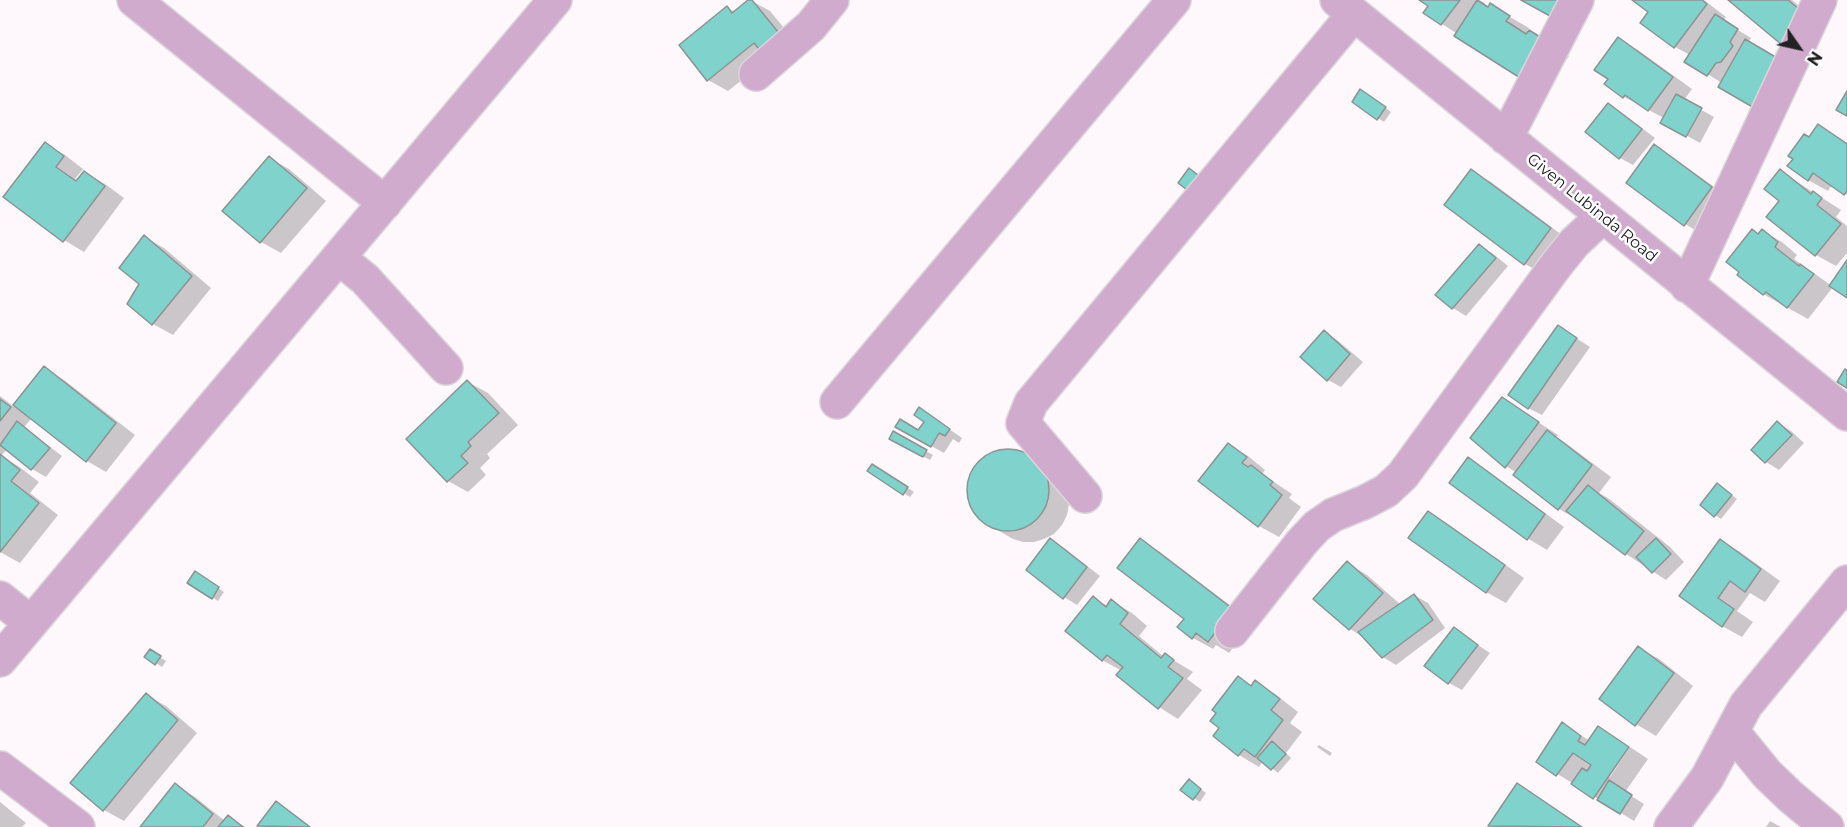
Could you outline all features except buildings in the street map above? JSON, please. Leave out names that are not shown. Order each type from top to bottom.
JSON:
[{"type":"street","points":[[134,0],[385,203]]},
{"type":"street","points":[[0,660],[555,0]]},
{"type":"street","points":[[756,74],[812,26],[832,0]]},
{"type":"street","points":[[837,402],[1174,0]]},
{"type":"street","points":[[1506,138],[1577,0]]},
{"type":"street","points":[[1687,285],[1820,0]]},
{"type":"street","points":[[1086,496],[1023,423],[1031,403],[1346,7]]},
{"type":"street","name":"Given Lubinda Road","points":[[1346,7],[1847,414]]},
{"type":"street","points":[[1232,631],[1317,526],[1333,515],[1386,491],[1403,475],[1557,264],[1574,243],[1603,216]]},
{"type":"street","points":[[339,258],[365,279],[446,368]]},
{"type":"street","points":[[1671,827],[1707,778],[1746,705],[1847,582]]},
{"type":"street","points":[[0,598],[31,623]]},
{"type":"street","points":[[1732,731],[1767,774],[1827,827]]},
{"type":"street","points":[[0,768],[78,827]]}]
